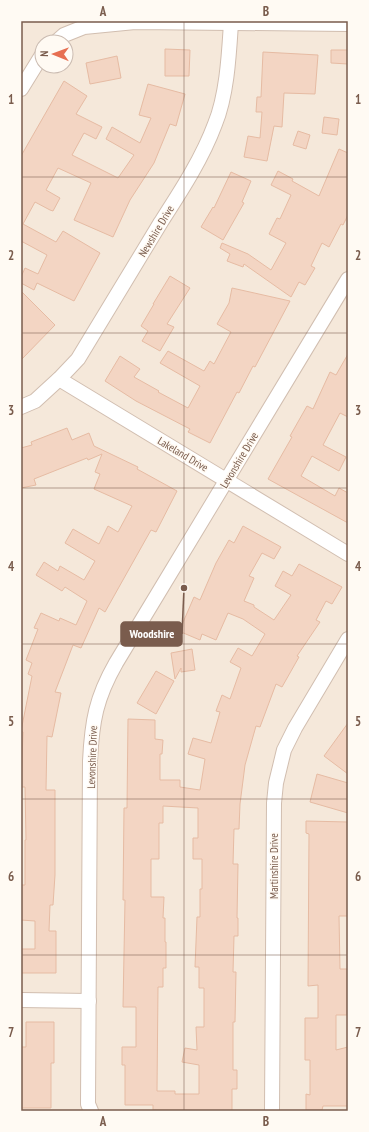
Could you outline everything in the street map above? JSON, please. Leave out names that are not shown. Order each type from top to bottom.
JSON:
[{"type":"street","points":[[66,34],[84,27],[136,21],[348,24]]},
{"type":"street","name":"Newshire Drive","points":[[21,407],[34,401],[59,379],[78,359],[184,186],[216,123],[228,61],[231,23]]},
{"type":"street","points":[[21,89],[34,68]]},
{"type":"street","name":"Levonshire Drive","points":[[91,1111],[88,1104],[90,761],[93,719],[106,680],[348,279]]},
{"type":"street","name":"Lakeland Drive","points":[[59,379],[348,554]]},
{"type":"street","name":"Martinshire Drive","points":[[272,1111],[274,819],[276,782],[284,750],[295,728],[348,639]]},
{"type":"street","points":[[21,1000],[89,1001]]},
{"type":"shaded area","points":[[21,21],[348,21],[348,1111],[21,1111]]},
{"type":"building","points":[[165,49],[190,50],[189,76],[165,76]]},
{"type":"building","points":[[331,50],[348,50],[348,64],[331,63]]},
{"type":"building","points":[[263,52],[318,55],[315,94],[284,93],[282,127],[274,126],[267,161],[244,157],[248,136],[260,138],[262,112],[256,112],[257,97],[261,97]]},
{"type":"building","points":[[117,56],[121,78],[90,84],[86,63]]},
{"type":"building","points":[[64,81],[87,96],[76,114],[102,127],[96,139],[84,133],[72,155],[118,178],[134,155],[106,139],[112,127],[140,143],[151,118],[139,115],[148,84],[185,94],[176,126],[170,124],[154,163],[130,200],[113,237],[74,220],[91,183],[58,168],[46,190],[60,198],[53,211],[35,202],[23,224],[56,242],[63,231],[100,253],[74,301],[37,283],[34,290],[21,283],[21,277],[25,268],[38,274],[47,255],[21,241],[21,156]]},
{"type":"building","points":[[324,117],[339,119],[337,135],[322,133]]},
{"type":"building","points":[[298,131],[310,135],[306,149],[293,145]]},
{"type":"building","points":[[339,149],[348,153],[348,215],[343,225],[341,224],[329,247],[322,243],[311,266],[315,268],[305,285],[299,282],[291,297],[244,264],[243,267],[227,261],[230,254],[220,248],[222,243],[248,254],[271,270],[286,243],[269,234],[277,218],[280,219],[291,195],[271,185],[278,171],[293,179],[292,181],[319,196]]},
{"type":"building","points":[[231,172],[251,181],[242,202],[244,203],[223,240],[201,227],[213,207],[214,208]]},
{"type":"building","points":[[170,276],[190,288],[167,324],[174,327],[160,351],[142,341],[148,331],[141,326]]},
{"type":"building","points":[[232,288],[290,301],[255,367],[253,366],[239,393],[237,392],[210,443],[188,432],[190,429],[136,401],[105,381],[120,356],[140,369],[134,377],[188,408],[200,386],[160,363],[168,351],[204,371],[210,361],[214,364],[231,332],[217,324],[229,303]]},
{"type":"building","points":[[21,291],[55,325],[21,360]]},
{"type":"building","points":[[348,354],[348,417],[340,413],[323,445],[346,457],[339,471],[312,456],[301,476],[335,496],[339,488],[348,493],[348,523],[268,479],[292,437],[290,436],[307,406],[313,409],[330,372],[336,375]]},
{"type":"building","points":[[67,428],[72,440],[89,433],[94,446],[138,467],[137,469],[177,491],[156,532],[151,530],[105,612],[99,608],[81,648],[73,645],[55,692],[61,693],[52,737],[47,736],[46,790],[55,790],[55,875],[53,905],[50,905],[49,931],[56,931],[56,973],[21,973],[21,949],[35,949],[35,921],[21,920],[21,885],[25,885],[26,840],[25,787],[21,787],[23,732],[21,731],[32,676],[28,674],[32,663],[26,660],[38,629],[34,628],[41,613],[59,621],[60,618],[76,625],[87,601],[65,587],[62,591],[36,575],[44,562],[58,571],[60,566],[84,580],[95,561],[65,543],[73,529],[99,544],[108,526],[118,532],[132,506],[94,489],[100,474],[95,472],[102,454],[88,460],[87,458],[34,479],[36,485],[21,488],[21,448],[32,445],[31,442]]},
{"type":"building","points":[[243,526],[281,547],[274,559],[262,553],[249,576],[254,578],[244,601],[254,605],[254,607],[274,620],[291,595],[275,586],[283,571],[292,576],[299,564],[342,587],[332,604],[326,601],[316,620],[320,622],[297,656],[299,657],[282,687],[276,684],[260,727],[256,726],[245,765],[240,804],[239,829],[234,829],[233,864],[238,864],[238,936],[234,936],[233,972],[236,972],[235,1022],[233,1022],[233,1070],[237,1070],[237,1089],[232,1089],[232,1111],[153,1110],[153,1105],[125,1105],[125,1065],[122,1065],[122,1047],[136,1047],[136,1007],[123,1007],[125,900],[123,900],[124,808],[127,808],[128,719],[155,720],[155,739],[163,740],[162,754],[160,754],[160,780],[180,780],[180,787],[200,790],[205,759],[188,754],[193,738],[211,743],[220,712],[216,711],[222,695],[230,699],[241,668],[230,662],[238,648],[252,656],[265,634],[243,619],[228,613],[216,640],[202,634],[200,640],[181,632],[181,627],[194,597],[200,600],[216,563],[229,540],[234,543]],"holes":[[[163,806],[198,808],[198,838],[193,838],[193,859],[202,859],[202,889],[200,889],[200,917],[197,917],[195,967],[199,967],[199,988],[204,988],[204,1027],[196,1027],[197,1050],[185,1048],[182,1062],[199,1065],[199,1094],[175,1094],[175,1091],[157,1091],[158,987],[163,987],[163,968],[166,968],[166,942],[165,918],[163,918],[164,897],[151,897],[151,859],[159,859],[159,823],[163,823]]]},
{"type":"building","points":[[192,649],[195,670],[181,672],[181,668],[175,679],[171,653]]},
{"type":"building","points":[[156,671],[174,681],[156,714],[137,703]]},
{"type":"building","points":[[348,723],[348,774],[324,756]]},
{"type":"building","points":[[317,774],[348,783],[348,813],[310,802]]},
{"type":"building","points":[[306,821],[348,822],[348,916],[339,916],[340,969],[347,969],[347,1015],[336,1015],[336,1050],[348,1047],[348,1106],[323,1106],[322,1110],[306,1110],[306,1094],[310,1095],[310,1060],[305,1060],[305,1018],[318,1018],[318,985],[308,986],[309,834],[306,833]]},
{"type":"building","points":[[26,1022],[54,1022],[54,1063],[51,1063],[51,1108],[21,1108],[21,1047],[26,1047]]},
{"type":"place","name":"Woodshire","points":[[184,588]]}]
